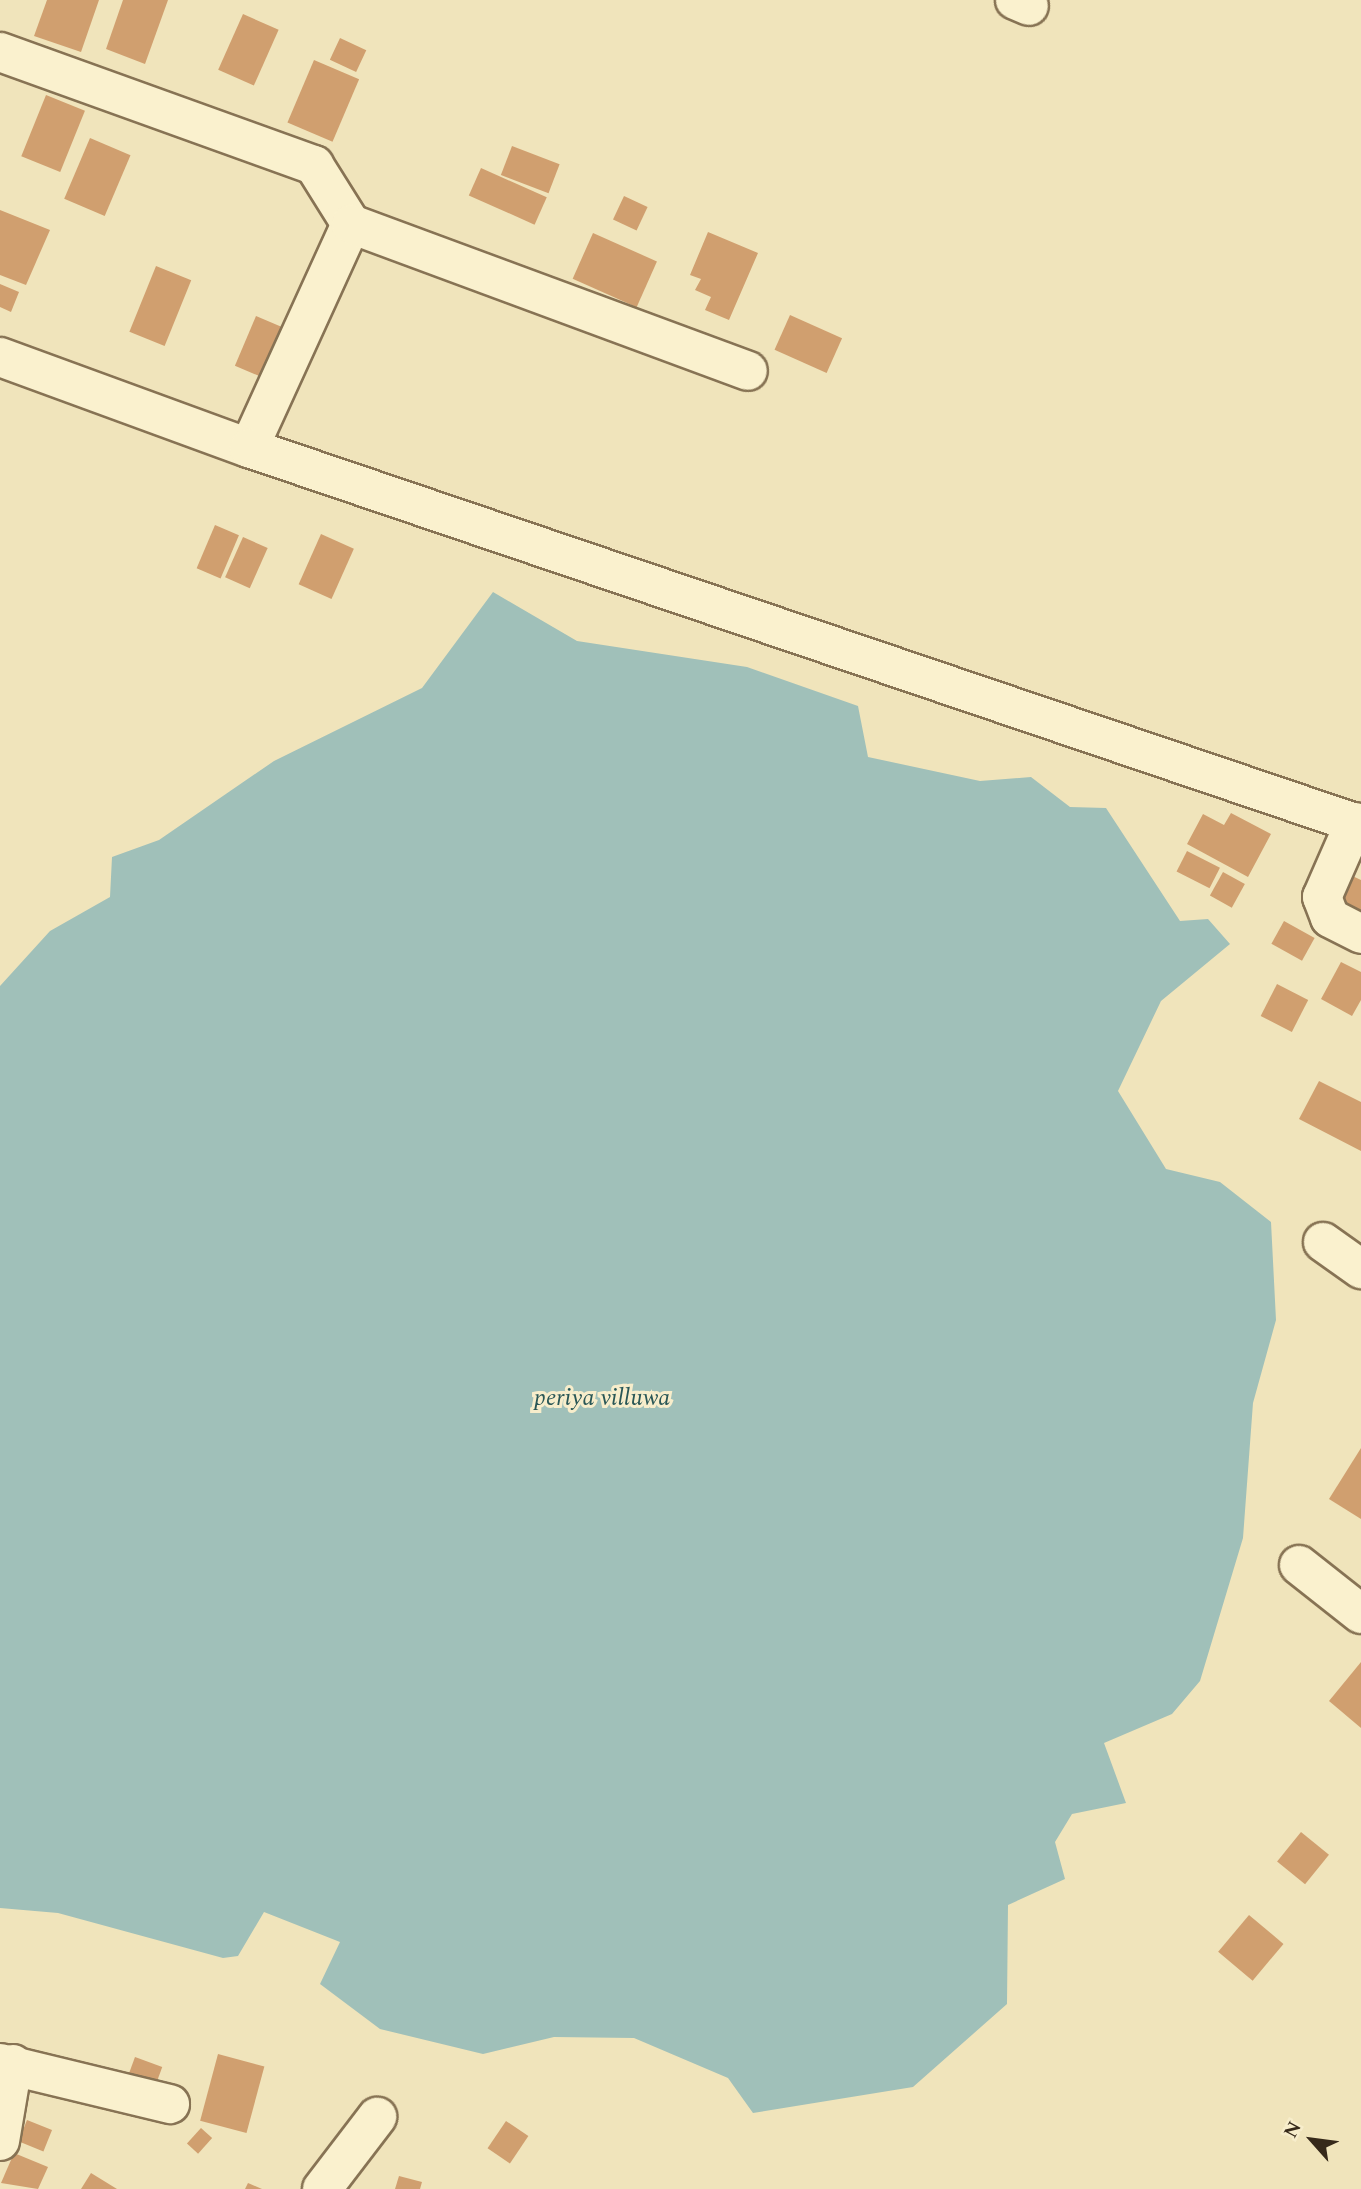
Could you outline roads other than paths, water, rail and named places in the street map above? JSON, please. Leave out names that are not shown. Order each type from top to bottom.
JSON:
[{"type":"street","points":[[0,52],[314,165],[351,224],[748,371]]},
{"type":"street","points":[[249,448],[351,224]]},
{"type":"street","points":[[0,357],[249,448],[1358,824],[1322,897],[1330,918],[1361,934]]},
{"type":"street","points":[[1323,1242],[1361,1269]]},
{"type":"street","points":[[1299,1565],[1361,1614]]},
{"type":"street","points":[[0,2141],[7,2063],[170,2104]]},
{"type":"street","points":[[323,2189],[377,2117]]},
{"type":"water","name":"periya villuwa","points":[[493,592],[577,641],[747,667],[858,706],[868,757],[980,781],[1031,777],[1070,807],[1106,808],[1180,921],[1208,919],[1230,944],[1161,1001],[1118,1091],[1166,1169],[1220,1182],[1271,1222],[1276,1320],[1253,1403],[1243,1538],[1200,1681],[1172,1714],[1104,1743],[1126,1803],[1072,1814],[1055,1842],[1065,1879],[1008,1905],[1007,2004],[913,2087],[753,2113],[728,2078],[634,2038],[554,2037],[483,2054],[380,2029],[320,1984],[340,1942],[264,1912],[238,1956],[223,1958],[58,1913],[0,1908],[0,986],[50,931],[110,897],[112,857],[159,840],[274,761],[422,688]]}]
